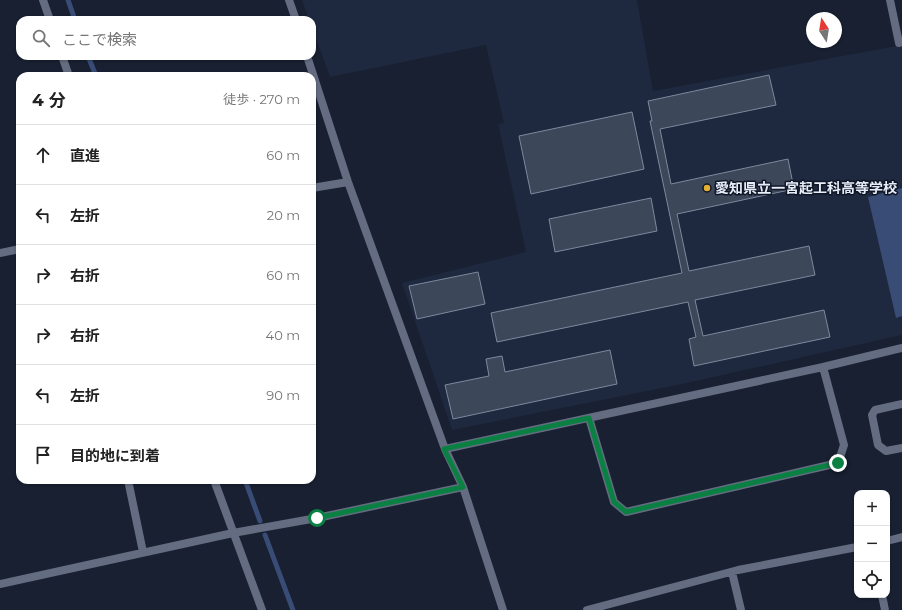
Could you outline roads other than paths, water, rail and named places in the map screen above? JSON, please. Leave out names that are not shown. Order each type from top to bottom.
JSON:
[{"type":"street","points":[[43,0],[49,16]]},
{"type":"street","points":[[289,0],[295,16]]},
{"type":"street","points":[[890,0],[900,43],[902,42]]},
{"type":"street","points":[[63,60],[68,72]]},
{"type":"street","points":[[308,60],[312,72]]},
{"type":"street","points":[[316,84],[348,182],[444,449],[463,487],[503,610]]},
{"type":"street","points":[[316,187],[348,182]]},
{"type":"street","points":[[0,253],[16,250]]},
{"type":"street","points":[[444,449],[823,367],[902,348]]},
{"type":"street","points":[[589,418],[614,502],[626,512],[838,463],[844,445],[823,367]]},
{"type":"street","points":[[902,404],[875,410],[872,415],[878,445],[886,451],[902,448]]},
{"type":"street","points":[[129,484],[144,552]]},
{"type":"street","points":[[215,484],[262,610]]},
{"type":"street","points":[[0,584],[233,533],[317,518],[463,487]]},
{"type":"street","points":[[890,540],[902,537]]},
{"type":"street","points":[[587,610],[732,572],[854,548]]},
{"type":"street","points":[[732,572],[741,610]]},
{"type":"street","points":[[883,598],[885,610]]},
{"type":"water","points":[[902,188],[902,316],[896,318],[868,197]]},
{"type":"waterway","points":[[68,0],[74,16]]},
{"type":"waterway","points":[[90,60],[94,72]]},
{"type":"waterway","points":[[246,484],[260,521]]},
{"type":"waterway","points":[[265,535],[293,610]]},
{"type":"place","name":"愛知県立一宮起工科高等学校","points":[[707,188]]}]
